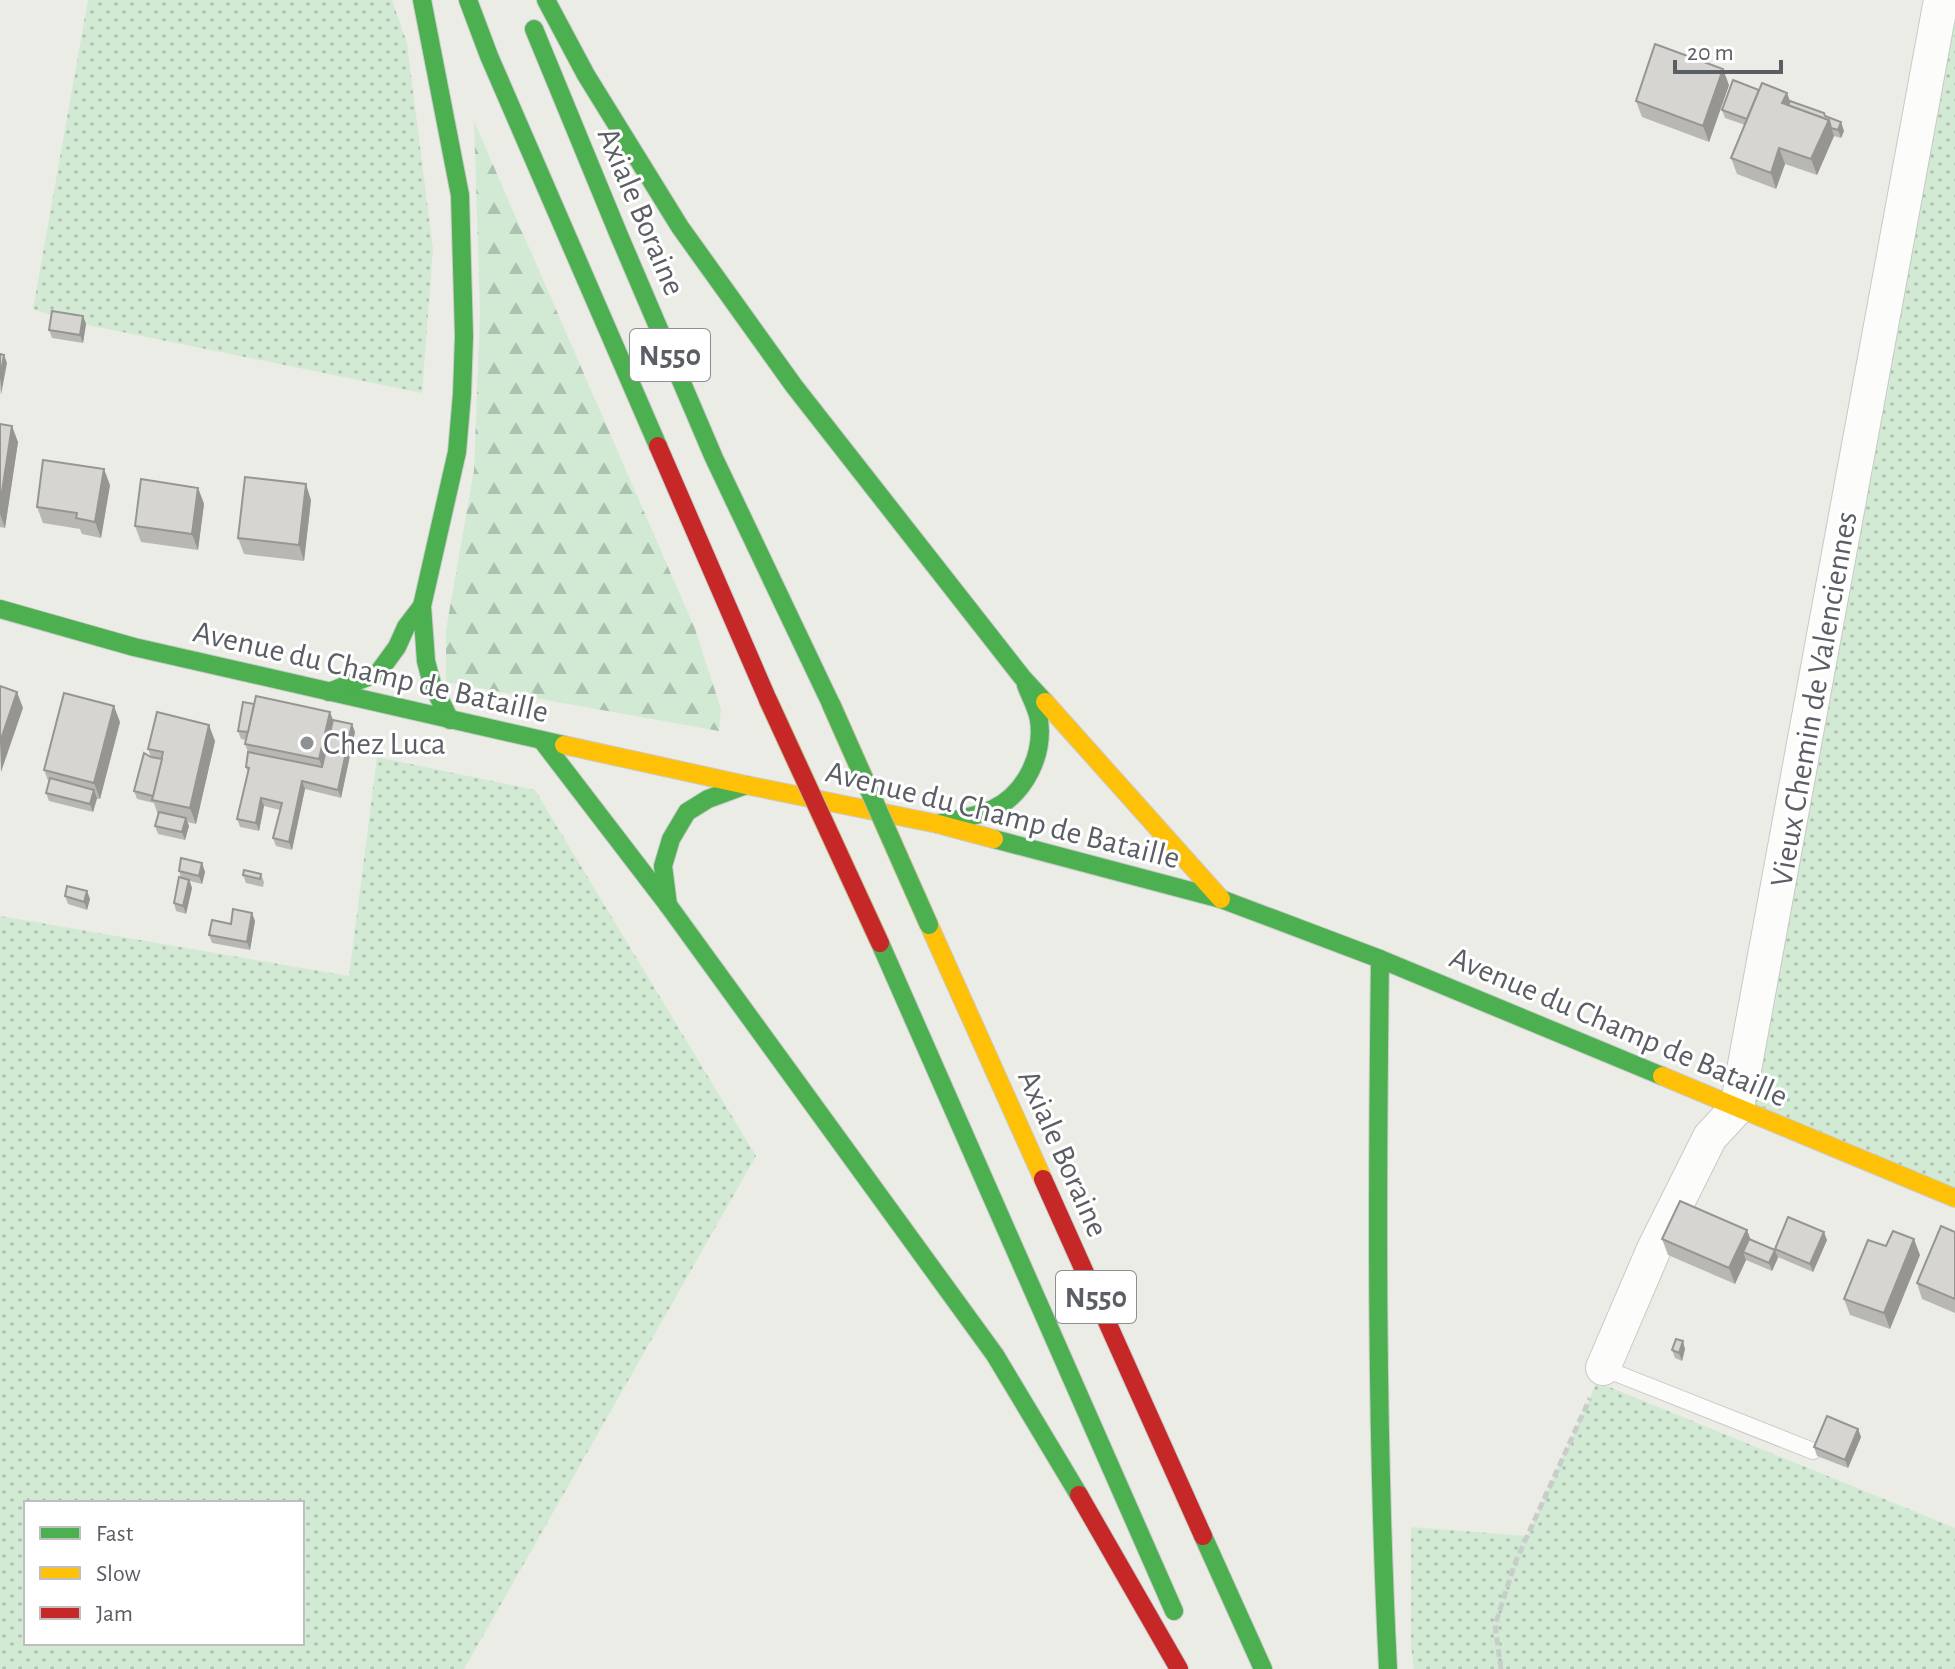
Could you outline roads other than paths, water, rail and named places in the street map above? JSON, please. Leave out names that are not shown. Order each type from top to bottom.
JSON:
[{"type":"main road","points":[[422,0],[460,195],[464,336],[457,452],[422,606],[426,661],[432,684],[450,720]]},
{"type":"main road","name":"N550","points":[[468,0],[768,700],[880,943],[1181,1625]]},
{"type":"main road","points":[[546,0],[586,75],[680,227],[794,386],[1022,677],[1221,899]]},
{"type":"main road","name":"Axiale Boraine","points":[[526,11],[714,458],[831,704],[1263,1669]]},
{"type":"main road","points":[[329,692],[378,673],[422,606]]},
{"type":"main road","name":"Avenue du Champ de Bataille","points":[[0,609],[134,647],[543,742],[938,824],[1221,899],[1380,959],[1955,1198]]},
{"type":"main road","points":[[938,824],[993,809],[1016,794],[1031,771],[1040,745],[1039,718],[1022,677]]},
{"type":"main road","points":[[543,742],[668,905],[995,1355],[1179,1669]]},
{"type":"main road","points":[[668,905],[663,866],[671,839],[687,812],[708,799],[746,785]]},
{"type":"main road","points":[[1380,959],[1377,1236],[1388,1669]]},
{"type":"street","name":"Vieux Chemin de Valenciennes","points":[[1737,1108],[1941,0]]},
{"type":"street","points":[[1603,1368],[1654,1249],[1710,1137],[1737,1108]]},
{"type":"lane","points":[[1603,1368],[1813,1451]]},
{"type":"place","name":"Chez Luca","points":[[307,743]]}]
